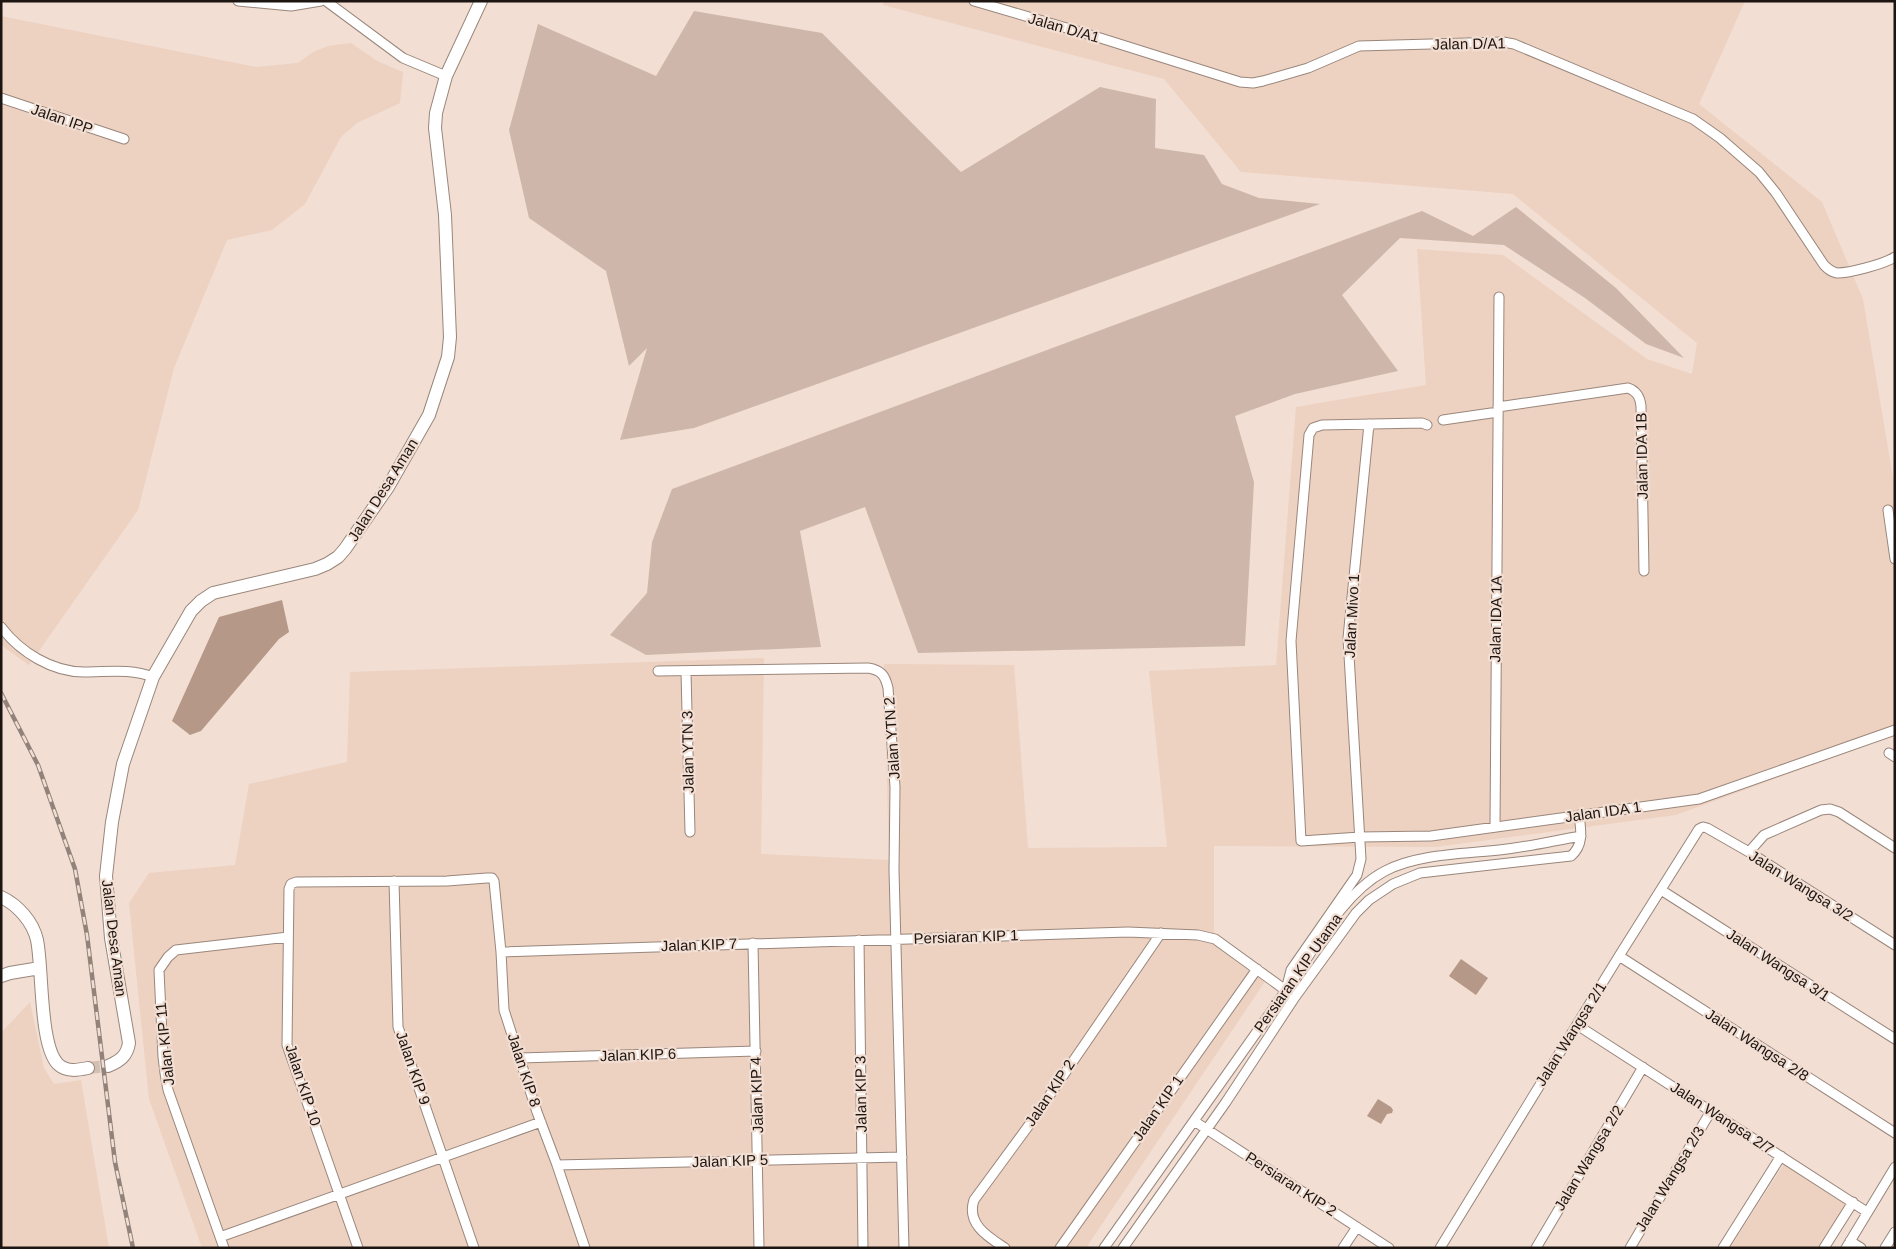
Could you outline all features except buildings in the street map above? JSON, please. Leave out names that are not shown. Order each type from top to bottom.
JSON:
[{"type":"street","points":[[238,1],[291,6],[321,1]]},
{"type":"street","points":[[326,1],[403,58],[446,76]]},
{"type":"street","name":"Jalan Desa Aman","points":[[108,1066],[123,1058],[128,1050],[129,1043],[111,938],[107,901],[106,876],[111,831],[123,764],[153,677],[184,620],[195,606],[206,597],[315,569],[338,557],[364,524],[388,487],[429,415],[448,356],[450,337],[445,215],[435,128],[436,113],[446,76],[481,1]]},
{"type":"street","name":"Jalan D/A1","points":[[974,1],[1240,82],[1252,83],[1308,68],[1359,46],[1503,42],[1514,44],[1693,119],[1720,138],[1741,154],[1759,172],[1776,193],[1824,265],[1830,271],[1837,273],[1845,272],[1887,262],[1895,258]]},
{"type":"street","name":"Jalan IPP","points":[[1,98],[124,139]]},
{"type":"street","name":"Jalan IDA 1A","points":[[1495,827],[1499,297]]},
{"type":"street","name":"Jalan IDA 1B","points":[[1498,409],[1628,388],[1634,390],[1641,399],[1644,571]]},
{"type":"street","points":[[1443,420],[1498,409]]},
{"type":"street","points":[[1369,424],[1422,423],[1426,425]]},
{"type":"street","name":"Jalan IDA 1","points":[[1369,424],[1317,426],[1310,431],[1309,435],[1291,641],[1301,841],[1360,837],[1431,836],[1699,799],[1895,730]]},
{"type":"street","name":"Jalan Mivo 1","points":[[1286,990],[1291,970],[1357,875],[1361,859],[1348,638],[1369,424]]},
{"type":"street","points":[[1888,510],[1895,559]]},
{"type":"street","points":[[1,627],[10,638],[28,653],[54,666],[82,672],[136,671],[153,677]]},
{"type":"street","name":"Jalan YTN 2","points":[[658,671],[868,668],[878,670],[885,676],[888,688],[895,787],[894,870],[896,939]]},
{"type":"street","name":"Jalan YTN 3","points":[[686,672],[690,832]]},
{"type":"street","points":[[1749,852],[1764,835],[1821,810],[1830,808],[1895,848]]},
{"type":"street","points":[[1579,815],[1581,836]]},
{"type":"street","name":"Jalan Wangsa 2/1","points":[[1440,1248],[1619,956],[1700,829],[1703,827],[1707,828]]},
{"type":"street","name":"Jalan Wangsa 3/2","points":[[1707,828],[1749,852],[1895,945]]},
{"type":"street","name":"Persiaran KIP Utama","points":[[1104,1248],[1337,916],[1361,888],[1398,864],[1419,859],[1510,849],[1581,836],[1580,846],[1571,856],[1420,873],[1392,884],[1378,892],[1356,913],[1295,996],[1207,1130],[1123,1248]]},
{"type":"street","name":"Jalan KIP 8","points":[[394,881],[492,878],[496,886],[504,1010],[585,1248]]},
{"type":"street","points":[[1371,880],[1378,892]]},
{"type":"street","name":"Jalan KIP 10","points":[[358,1248],[287,1045],[290,886],[296,882],[394,881]]},
{"type":"street","name":"Jalan KIP 9","points":[[394,881],[398,1027],[474,1248]]},
{"type":"street","name":"Jalan Wangsa 3/1","points":[[1661,890],[1895,1039]]},
{"type":"street","points":[[1,897],[16,906],[26,916],[37,940],[47,1039],[51,1056],[64,1068],[76,1070],[88,1068]]},
{"type":"street","name":"Persiaran KIP 1","points":[[904,1248],[896,939],[1128,932],[1198,935],[1216,938],[1295,996]]},
{"type":"street","name":"Jalan KIP 2","points":[[1005,1248],[979,1229],[974,1223],[971,1208],[974,1200],[1032,1121],[1161,933]]},
{"type":"street","name":"Jalan KIP 11","points":[[224,1248],[168,1090],[163,1057],[159,970],[168,957],[176,950],[288,937]]},
{"type":"street","name":"Jalan KIP 7","points":[[501,952],[896,939]]},
{"type":"street","name":"Jalan KIP 3","points":[[859,940],[863,1248]]},
{"type":"street","name":"Jalan KIP 4","points":[[752,943],[759,1160],[759,1248]]},
{"type":"street","name":"Jalan Wangsa 2/8","points":[[1619,956],[1895,1133]]},
{"type":"street","points":[[1,976],[40,968]]},
{"type":"street","name":"Jalan KIP 1","points":[[1060,1248],[1257,969]]},
{"type":"street","name":"Jalan Wangsa 2/7","points":[[1577,1025],[1867,1212]]},
{"type":"street","name":"Jalan KIP 6","points":[[520,1058],[756,1051]]},
{"type":"street","name":"Jalan Wangsa 2/2","points":[[1536,1248],[1643,1067]]},
{"type":"street","name":"Jalan Wangsa 2/3","points":[[1630,1248],[1711,1111]]},
{"type":"street","name":"Persiaran KIP 2","points":[[1194,1121],[1388,1248]]},
{"type":"street","points":[[220,1237],[541,1122]]},
{"type":"street","points":[[1723,1248],[1781,1156]]},
{"type":"street","name":"Jalan KIP 5","points":[[557,1165],[902,1157]]},
{"type":"street","points":[[1861,1248],[1848,1244],[1895,1167]]},
{"type":"street","points":[[1824,1248],[1853,1202]]},
{"type":"street","points":[[1344,1247],[1357,1227]]},
{"type":"street","points":[[1885,1248],[1895,1232]]},
{"type":"shaded area","points":[[884,1],[1745,1],[1699,104],[1822,202],[1863,299],[1895,490],[1895,735],[1676,815],[1435,847],[1214,846],[1214,932],[1268,977],[1086,1248],[202,1248],[149,1099],[129,903],[149,873],[235,865],[249,784],[347,762],[350,672],[764,658],[761,854],[889,860],[884,664],[1014,665],[1028,848],[1167,847],[1149,671],[1276,665],[1296,407],[1426,385],[1417,249],[1503,255],[1647,359],[1692,374],[1697,343],[1513,194],[1241,172],[1164,79],[883,5]]},
{"type":"shaded area","points":[[694,11],[822,33],[961,172],[1100,87],[1156,99],[1155,148],[1204,155],[1222,184],[1259,198],[1320,204],[694,428],[620,440],[647,348],[629,366],[606,271],[529,218],[509,130],[538,24],[656,76]]},
{"type":"shaded area","points":[[1,16],[256,67],[298,63],[313,52],[328,46],[351,43],[377,61],[403,72],[400,103],[357,123],[341,137],[305,204],[272,230],[227,240],[174,368],[138,510],[29,665],[1,643]]},
{"type":"shaded area","points":[[1516,207],[1616,288],[1684,358],[1646,344],[1585,298],[1504,245],[1400,238],[1342,295],[1398,371],[1295,394],[1235,416],[1254,482],[1245,646],[918,653],[865,507],[800,531],[821,647],[646,655],[610,635],[647,593],[652,542],[672,489],[1422,211],[1473,236]]},
{"type":"shaded area","points":[[282,600],[289,632],[279,639],[201,731],[190,735],[172,721],[219,617]]},
{"type":"shaded area","points":[[1461,959],[1488,978],[1476,995],[1449,976]]},
{"type":"shaded area","points":[[30,1002],[44,1068],[54,1084],[81,1080],[109,1248],[1,1248],[1,1033]]},
{"type":"shaded area","points":[[1378,1099],[1393,1110],[1392,1113],[1387,1114],[1381,1124],[1367,1116]]},
{"type":"shaded area","points":[[1784,1164],[1847,1205],[1820,1248],[1730,1248]]},
{"type":"tunnel","points":[[88,1068],[108,1066]]},
{"type":"railway","points":[[1,693],[38,765],[75,869],[87,935],[115,1162],[133,1248]]}]
